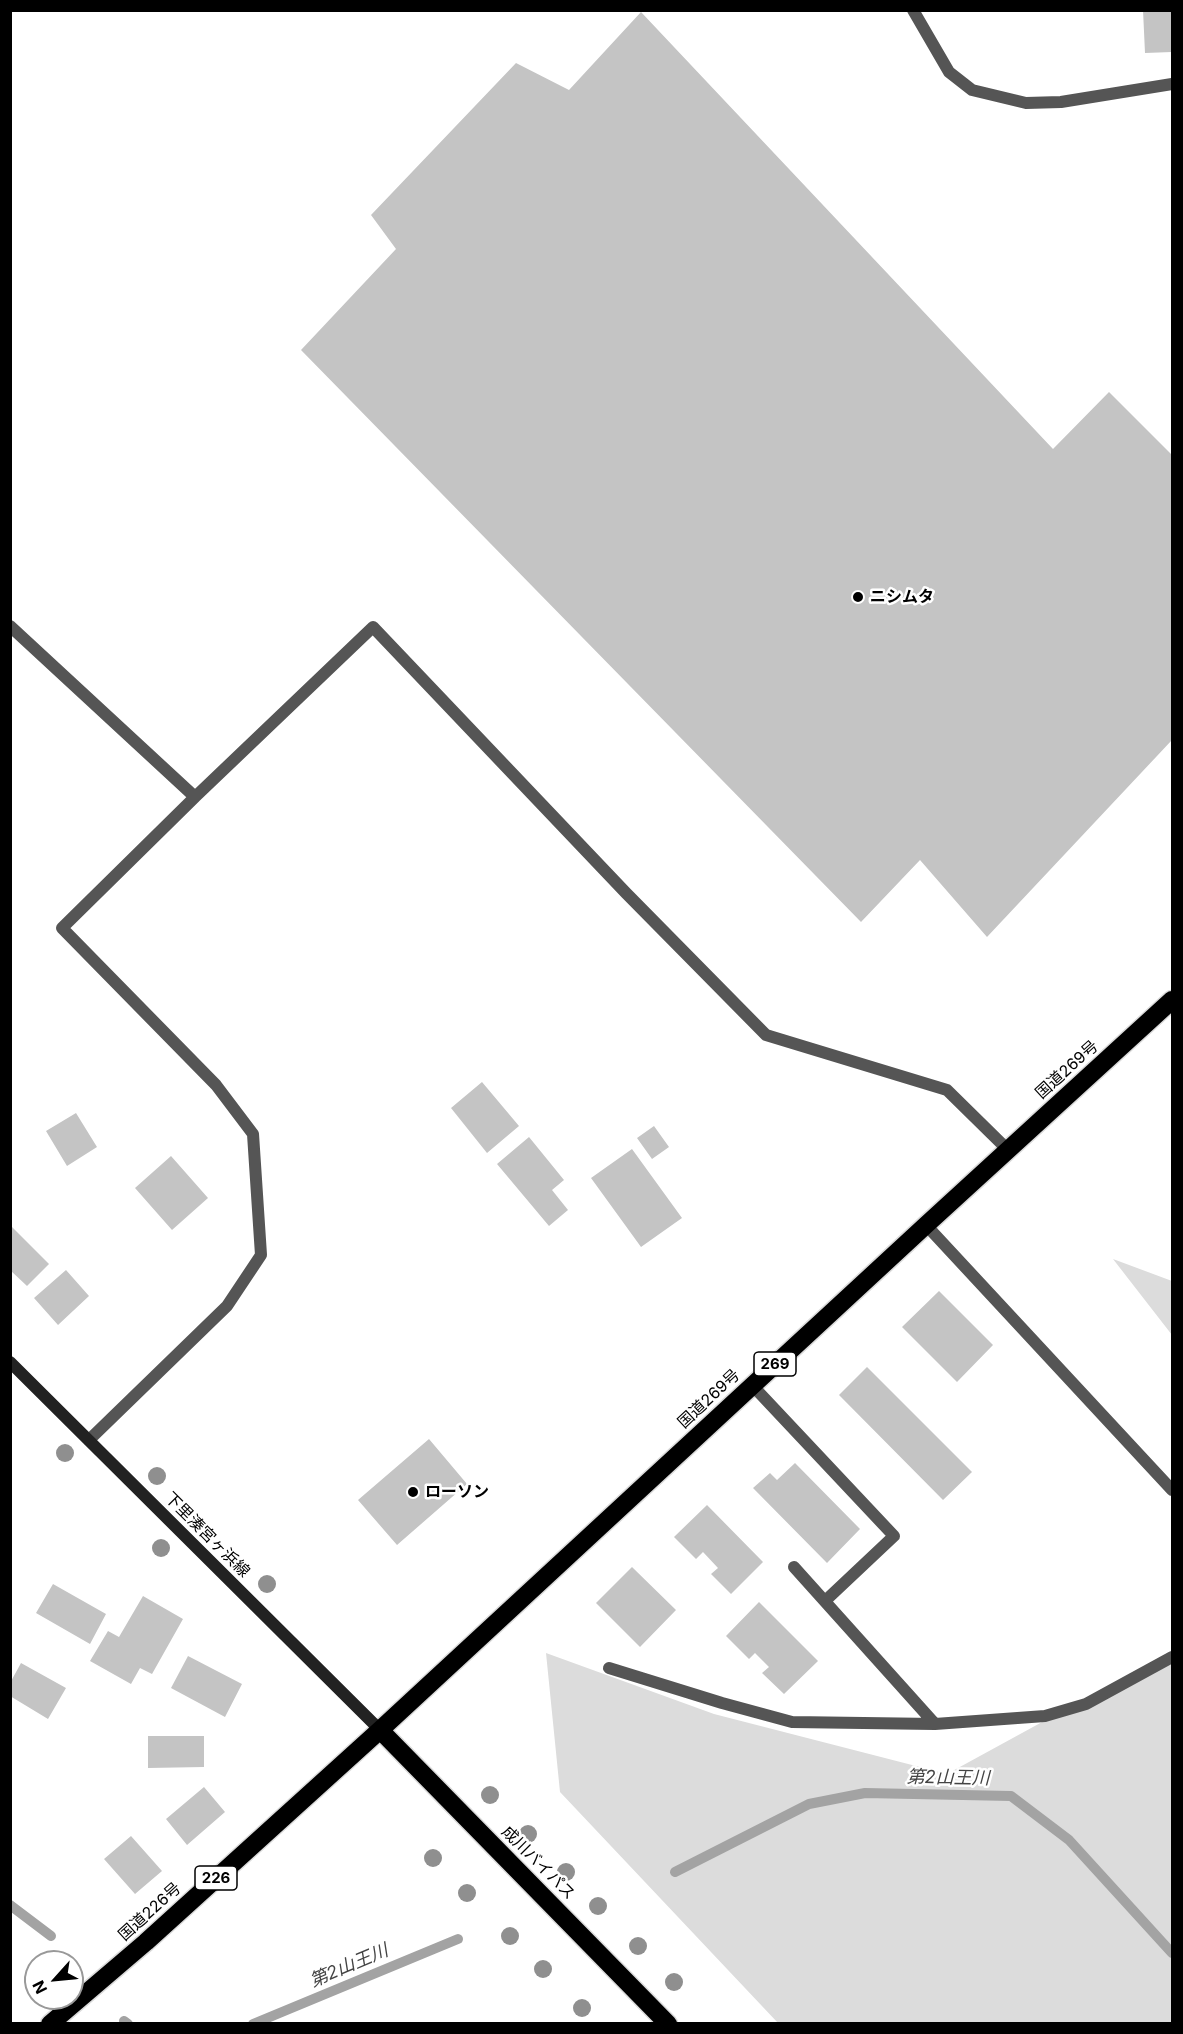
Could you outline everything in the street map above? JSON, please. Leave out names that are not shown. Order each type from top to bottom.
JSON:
[{"type":"highway","name":"国道269号","points":[[380,1730],[752,1385],[1173,1000]]},
{"type":"highway","name":"国道226号","points":[[50,2024],[146,1942],[380,1730]]},
{"type":"highway","name":"成川バイパス","points":[[380,1730],[668,2024]]},
{"type":"main road","name":"下里湊宮ヶ浜線","points":[[10,1362],[380,1730]]},
{"type":"street","points":[[913,10],[949,72],[972,90],[1026,103],[1061,102],[1173,84]]},
{"type":"street","points":[[10,626],[195,797]]},
{"type":"street","points":[[89,1440],[228,1306],[261,1255],[253,1134],[216,1085],[62,928],[373,627],[626,893],[766,1035],[947,1090],[1008,1150]]},
{"type":"street","points":[[926,1225],[1173,1490]]},
{"type":"street","points":[[752,1385],[894,1536],[825,1601]]},
{"type":"street","points":[[794,1567],[935,1724]]},
{"type":"street","points":[[609,1668],[792,1722],[935,1724],[1045,1716],[1086,1704],[1173,1657]]},
{"type":"shaded area","points":[[1113,1259],[1172,1281],[1172,1335]]},
{"type":"shaded area","points":[[1172,1651],[1172,2023],[778,2023],[560,1792],[546,1653],[714,1714],[947,1774]]},
{"type":"building","points":[[1143,10],[1172,10],[1172,52],[1145,53]]},
{"type":"building","name":"ニシムタ","points":[[641,12],[1053,449],[1109,392],[1172,455],[1172,740],[987,937],[920,860],[861,922],[301,350],[396,249],[371,215],[516,63],[569,90]]},
{"type":"building","points":[[482,1082],[519,1126],[487,1153],[451,1108]]},
{"type":"building","points":[[76,1113],[97,1147],[67,1166],[46,1131]]},
{"type":"building","points":[[654,1126],[669,1147],[652,1159],[637,1138]]},
{"type":"building","points":[[529,1137],[564,1180],[552,1190],[568,1210],[549,1226],[497,1164]]},
{"type":"building","points":[[632,1149],[682,1218],[641,1247],[591,1178]]},
{"type":"building","points":[[171,1156],[208,1198],[172,1230],[135,1188]]},
{"type":"building","points":[[10,1225],[49,1264],[27,1286],[10,1270]]},
{"type":"building","points":[[66,1270],[89,1296],[58,1325],[34,1298]]},
{"type":"building","points":[[939,1291],[993,1345],[957,1382],[902,1327]]},
{"type":"building","points":[[867,1367],[972,1472],[943,1500],[839,1395]]},
{"type":"building","name":"ローソン","points":[[429,1439],[467,1484],[397,1545],[358,1500]]},
{"type":"building","points":[[795,1463],[860,1529],[827,1563],[753,1488],[770,1473],[777,1480]]},
{"type":"building","points":[[707,1505],[763,1562],[731,1594],[711,1574],[718,1568],[703,1552],[696,1559],[674,1537]]},
{"type":"building","points":[[632,1567],[676,1610],[640,1647],[596,1603]]},
{"type":"building","points":[[53,1584],[106,1614],[90,1644],[36,1613]]},
{"type":"building","points":[[143,1596],[183,1619],[152,1674],[140,1668],[131,1684],[90,1661],[108,1631],[119,1637]]},
{"type":"building","points":[[759,1602],[818,1661],[784,1694],[762,1673],[769,1667],[755,1653],[749,1659],[726,1636]]},
{"type":"building","points":[[188,1656],[242,1684],[225,1717],[171,1688]]},
{"type":"building","points":[[21,1663],[66,1688],[48,1719],[10,1696],[10,1683]]},
{"type":"building","points":[[148,1736],[204,1736],[204,1767],[148,1768]]},
{"type":"building","points":[[204,1787],[225,1812],[187,1845],[166,1819]]},
{"type":"building","points":[[131,1836],[162,1871],[135,1894],[104,1859]]},
{"type":"waterway","name":"第2山王川","points":[[675,1872],[809,1804],[865,1793],[1011,1796],[1069,1840],[1172,1953]]},
{"type":"waterway","name":"第2山王川","points":[[10,1905],[51,1936]]},
{"type":"waterway","name":"第2山王川","points":[[253,2024],[458,1939]]},
{"type":"waterway","name":"第2山王川","points":[[124,2021],[128,2024]]},
{"type":"place","name":"ニシムタ","points":[[858,597]]},
{"type":"place","name":"ローソン","points":[[413,1492]]}]
